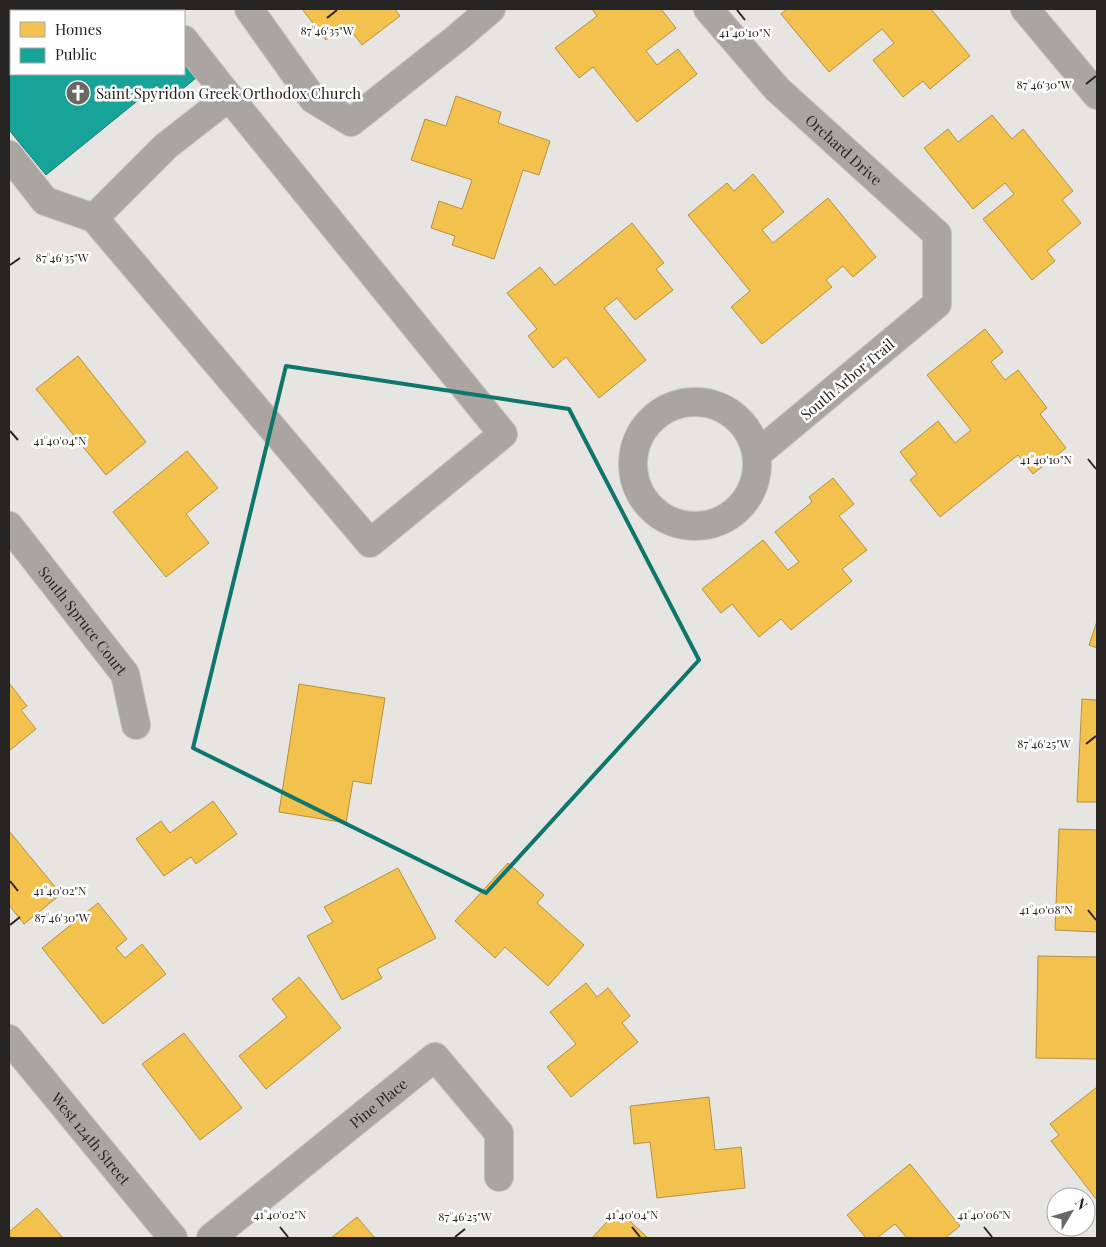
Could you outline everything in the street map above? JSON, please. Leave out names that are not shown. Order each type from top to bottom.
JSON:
[{"type":"street","points":[[249,9],[313,99],[351,122],[491,9]]},
{"type":"street","points":[[1025,9],[1097,95]]},
{"type":"street","name":"Orchard Drive","points":[[721,13],[777,89],[937,234],[938,304]]},
{"type":"street","points":[[9,155],[46,201],[94,218],[370,543],[503,434],[185,41]]},
{"type":"street","points":[[94,218],[166,146],[229,97]]},
{"type":"street","name":"South Arbor Trail","points":[[757,454],[938,304]]},
{"type":"street","points":[[696,402],[718,406],[736,417],[750,433],[757,454],[757,474],[751,492],[740,508],[724,520],[706,526],[686,526],[667,520],[651,508],[640,492],[634,474],[634,452],[642,432],[656,416],[675,405],[696,402]]},
{"type":"street","name":"South Spruce Court","points":[[9,526],[125,674],[136,725]]},
{"type":"street","name":"West 124th Street","points":[[9,1039],[173,1238]]},
{"type":"street","name":"Pine Place","points":[[211,1238],[435,1057],[498,1133],[499,1177]]},
{"type":"highlighted area","points":[[286,366],[569,409],[699,660],[486,893],[193,748]]},
{"type":"building: Homes","points":[[302,9],[395,9],[400,16],[362,45],[346,24],[326,40]]},
{"type":"building: Homes","points":[[592,9],[661,9],[676,28],[646,51],[657,65],[678,49],[697,74],[637,122],[593,67],[579,78],[555,48],[597,16]]},
{"type":"building: Homes","points":[[787,9],[931,9],[970,56],[930,89],[923,81],[903,97],[873,60],[894,43],[882,29],[829,72],[781,14]]},
{"type":"building: Homes","points":[[456,96],[501,112],[498,123],[550,141],[539,175],[523,170],[494,259],[452,245],[455,236],[431,228],[439,201],[462,209],[472,180],[411,160],[425,119],[446,126]]},
{"type":"building: Homes","points":[[992,115],[1012,139],[1023,129],[1073,191],[1062,200],[1081,223],[1047,251],[1055,261],[1032,280],[983,219],[1014,194],[1005,183],[973,209],[924,148],[948,129],[958,142]]},
{"type":"building: Homes","points":[[753,174],[784,212],[762,230],[773,243],[828,198],[876,257],[853,277],[843,266],[826,280],[832,287],[762,344],[731,307],[750,291],[688,215],[727,183],[734,191]]},
{"type":"building: Homes","points":[[632,223],[664,263],[656,269],[673,290],[635,320],[617,298],[604,308],[646,360],[599,398],[566,357],[553,368],[528,336],[537,329],[507,293],[540,267],[555,285]]},
{"type":"building: Homes","points":[[985,329],[1003,352],[991,362],[1005,380],[1018,370],[1047,408],[1040,414],[1066,448],[1033,474],[1018,455],[940,517],[910,480],[917,474],[900,452],[938,421],[955,443],[971,430],[927,375]]},
{"type":"building: Homes","points":[[78,356],[146,442],[106,475],[36,389]]},
{"type":"building: Homes","points":[[187,451],[218,488],[186,514],[209,543],[166,577],[113,512]]},
{"type":"building: Homes","points":[[833,478],[854,504],[839,516],[867,550],[842,569],[852,581],[791,630],[781,619],[759,637],[732,604],[721,613],[702,589],[763,540],[788,570],[799,562],[775,532],[812,502],[809,497]]},
{"type":"building: Homes","points":[[1097,621],[1097,648],[1089,645]]},
{"type":"building: Homes","points":[[9,683],[27,706],[21,710],[36,729],[9,751]]},
{"type":"building: Homes","points":[[299,684],[385,698],[371,784],[353,781],[346,823],[279,812]]},
{"type":"building: Homes","points":[[1082,699],[1097,700],[1097,802],[1077,802]]},
{"type":"building: Homes","points":[[213,801],[237,834],[196,864],[191,857],[164,876],[136,839],[161,821],[170,833]]},
{"type":"building: Homes","points":[[1059,829],[1097,830],[1097,932],[1055,930]]},
{"type":"building: Homes","points":[[9,831],[61,894],[24,924],[9,905]]},
{"type":"building: Homes","points":[[508,863],[544,895],[537,903],[584,945],[548,986],[505,947],[495,958],[455,921]]},
{"type":"building: Homes","points":[[398,868],[436,938],[377,969],[382,978],[342,1000],[307,936],[333,922],[324,907]]},
{"type":"building: Homes","points":[[98,903],[127,939],[116,948],[125,958],[142,944],[166,974],[103,1024],[42,948]]},
{"type":"building: Homes","points":[[1038,956],[1097,957],[1097,1059],[1036,1058]]},
{"type":"building: Homes","points":[[299,977],[341,1028],[266,1089],[239,1056],[287,1017],[272,999]]},
{"type":"building: Homes","points":[[586,983],[597,997],[608,988],[630,1016],[622,1023],[638,1042],[571,1097],[547,1067],[576,1044],[550,1012]]},
{"type":"building: Homes","points":[[184,1033],[242,1108],[200,1140],[142,1064]]},
{"type":"building: Homes","points":[[1097,1087],[1097,1200],[1096,1187],[1087,1187],[1051,1141],[1059,1135],[1050,1124]]},
{"type":"building: Homes","points":[[709,1097],[715,1150],[741,1147],[745,1188],[657,1198],[650,1142],[634,1144],[630,1106]]},
{"type":"building: Homes","points":[[910,1164],[960,1226],[945,1238],[907,1238],[895,1224],[877,1238],[866,1238],[847,1215]]},
{"type":"building: Homes","points":[[37,1208],[63,1238],[9,1238],[9,1232]]},
{"type":"building: Homes","points":[[618,1210],[648,1238],[592,1238]]},
{"type":"building: Homes","points":[[357,1217],[375,1238],[331,1238]]},
{"type":"building: Public","name":"Saint Spyridon Greek Orthodox Church","points":[[9,9],[141,10],[10,10],[10,75],[185,75],[185,64],[196,78],[169,100],[157,85],[46,175],[9,130]]},
{"type":"place","name":"Saint Spyridon Greek Orthodox Church","points":[[78,93]]}]
